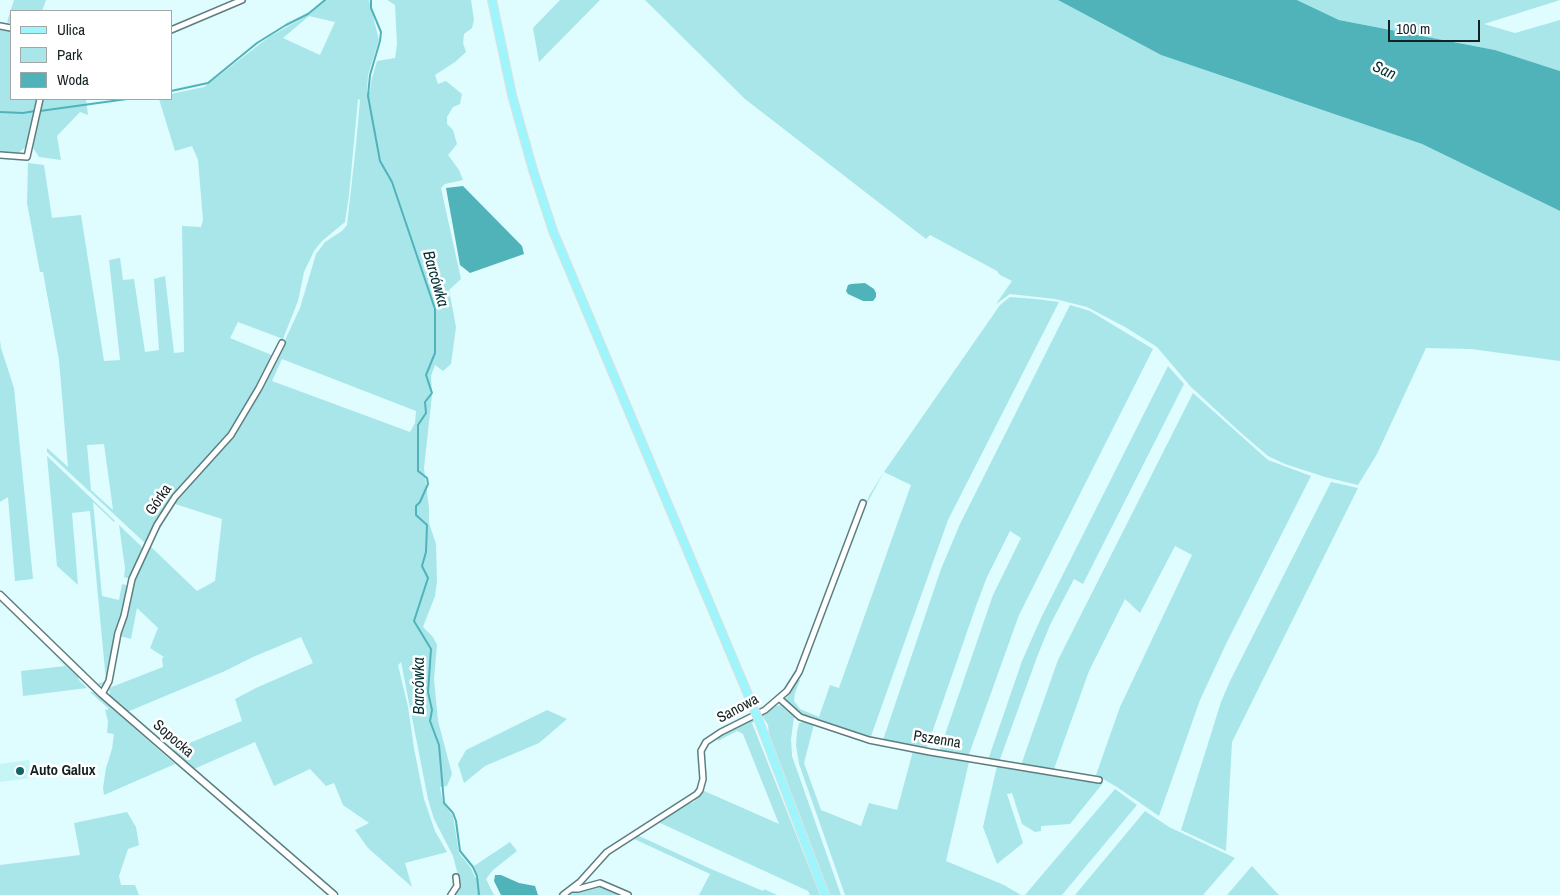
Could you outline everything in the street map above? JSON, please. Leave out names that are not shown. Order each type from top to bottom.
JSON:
[{"type":"main road","points":[[492,0],[510,86],[533,170],[553,232],[749,697],[825,895]]},
{"type":"street","points":[[172,30],[242,0]]},
{"type":"street","points":[[0,155],[27,157],[40,100]]},
{"type":"street","name":"Górka","points":[[102,694],[109,681],[118,633],[124,616],[132,579],[145,547],[175,497],[231,435],[259,388],[282,343]]},
{"type":"street","name":"Sanowa","points":[[563,895],[573,889],[607,852],[697,794],[704,779],[701,751],[706,742],[720,732],[766,710],[787,691],[799,672],[863,503]]},
{"type":"street","name":"Sopocka","points":[[0,595],[102,694],[334,895]]},
{"type":"street","name":"Pszenna","points":[[780,699],[800,717],[868,740],[922,751],[1100,780]]},
{"type":"street","points":[[451,895],[457,886],[456,877]]},
{"type":"street","name":"Sanowa","points":[[573,889],[600,883],[628,895]]},
{"type":"shaded area","points":[[29,760],[31,778],[0,782],[0,764]]},
{"type":"green space","points":[[14,0],[46,0],[42,10],[11,10]]},
{"type":"green space","points":[[326,0],[369,0],[379,40],[368,75],[367,92],[370,92],[377,61],[395,58],[397,44],[395,5],[387,0],[471,0],[474,20],[472,28],[464,34],[463,43],[466,52],[435,75],[438,84],[446,81],[462,94],[460,104],[453,107],[447,117],[447,124],[453,130],[457,144],[448,155],[459,170],[463,180],[445,184],[441,188],[461,279],[449,290],[456,327],[451,364],[443,371],[435,365],[431,376],[432,395],[424,468],[429,523],[436,544],[437,581],[435,596],[423,627],[433,637],[437,645],[434,679],[438,721],[452,774],[447,786],[440,787],[443,803],[453,816],[459,853],[471,868],[475,877],[479,878],[474,866],[510,842],[517,851],[493,870],[486,879],[494,895],[453,895],[457,891],[459,879],[453,856],[434,819],[428,799],[401,662],[398,665],[408,707],[424,799],[435,831],[447,852],[405,863],[412,887],[368,848],[355,830],[369,823],[343,805],[334,783],[326,786],[310,769],[274,786],[255,742],[194,769],[173,750],[242,721],[235,699],[313,663],[301,637],[127,712],[110,696],[109,688],[163,667],[162,658],[164,657],[150,648],[158,628],[137,608],[131,639],[120,636],[135,576],[168,509],[170,511],[150,546],[197,591],[215,581],[222,519],[172,503],[172,499],[145,543],[47,452],[47,448],[68,467],[59,360],[43,272],[40,272],[27,203],[28,163],[44,165],[52,218],[81,215],[104,361],[120,360],[109,260],[120,258],[123,280],[134,279],[145,352],[159,350],[154,279],[165,276],[174,353],[184,352],[182,226],[201,227],[203,220],[198,160],[192,146],[175,151],[159,100],[172,100],[172,94],[204,87],[269,37],[308,15]],"holes":[[[309,16],[335,22],[320,55],[283,38]],[[358,99],[360,100],[347,225],[342,231],[325,242],[316,254],[300,308],[270,372],[235,432],[215,457],[212,456],[235,426],[274,356],[230,338],[238,322],[283,339],[298,301],[304,272],[314,251],[322,241],[345,222]],[[282,359],[416,411],[415,423],[410,432],[272,381]],[[104,444],[113,510],[91,490],[87,445]]]},
{"type":"green space","points":[[560,0],[600,0],[539,62],[533,28]]},
{"type":"green space","points":[[645,0],[1058,0],[1161,55],[1422,144],[1560,211],[1560,361],[1471,349],[1426,348],[1377,454],[1358,485],[1285,464],[1268,456],[1240,432],[1191,387],[1157,347],[1125,327],[1087,307],[1055,299],[1010,294],[996,304],[1012,281],[930,235],[926,239],[745,99]]},
{"type":"green space","points":[[1297,0],[1560,0],[1484,24],[1515,33],[1560,20],[1560,71],[1495,50],[1339,20]]},
{"type":"green space","points":[[0,29],[10,31],[10,100],[37,100],[26,147],[18,153],[0,152]]},
{"type":"green space","points":[[42,100],[86,100],[88,115],[80,112],[57,136],[61,160],[39,157],[33,148]]},
{"type":"green space","points":[[1010,297],[1059,302],[948,520],[870,739],[801,714],[793,709],[785,700],[798,680],[800,680],[794,701],[800,709],[819,717],[830,685],[839,688],[911,485],[884,472],[1000,305]]},
{"type":"green space","points":[[1070,305],[1090,311],[1153,349],[1019,615],[968,757],[939,752],[993,595],[1021,538],[1010,531],[987,577],[926,750],[882,743],[941,569],[960,524]]},
{"type":"green space","points":[[0,340],[14,388],[33,579],[15,581],[8,497],[0,502]]},
{"type":"green space","points":[[1168,366],[1184,384],[1083,584],[1074,579],[1050,625],[999,762],[988,760],[1022,661],[1041,618]]},
{"type":"green space","points":[[1193,393],[1268,460],[1311,476],[1226,644],[1200,700],[1159,816],[1096,775],[1120,707],[1192,555],[1175,546],[1140,613],[1125,599],[1089,671],[1054,769],[1021,765],[1058,660]]},
{"type":"green space","points":[[47,456],[115,521],[93,502],[102,596],[119,600],[122,584],[129,586],[107,681],[103,686],[97,684],[106,681],[90,511],[72,513],[78,585],[57,566]]},
{"type":"green space","points":[[884,472],[861,514],[869,496]]},
{"type":"green space","points":[[1331,482],[1358,488],[1232,742],[1226,851],[1181,830],[1221,702],[1230,681]]},
{"type":"green space","points":[[119,525],[143,550],[131,579],[124,577],[125,568]]},
{"type":"green space","points":[[52,653],[79,678],[87,688],[23,696],[21,671],[65,666]]},
{"type":"green space","points":[[90,692],[93,692],[175,764],[104,795],[103,788],[106,768],[114,734],[107,733],[108,721],[105,710],[109,709]]},
{"type":"green space","points":[[780,705],[794,717],[791,739],[792,756],[841,895],[830,895],[769,734],[768,725],[763,717],[752,723],[820,895],[810,895],[808,891],[658,822],[689,802],[695,801],[694,799],[702,790],[779,824],[743,734],[737,731],[718,741],[717,738]]},
{"type":"green space","points":[[547,710],[567,719],[539,743],[485,766],[464,783],[458,764],[466,750]]},
{"type":"green space","points":[[799,723],[815,724],[858,740],[814,724],[804,763],[821,810],[861,826],[869,803],[897,810],[913,751],[1091,779],[1103,783],[1070,824],[1041,826],[1041,831],[1035,832],[1022,824],[1012,793],[1007,794],[1023,843],[997,864],[983,827],[997,766],[969,762],[946,861],[1004,885],[1021,895],[845,895],[799,764],[796,745],[797,732]]},
{"type":"green space","points":[[1115,789],[1137,805],[1062,895],[1025,895]]},
{"type":"green space","points":[[1145,811],[1169,827],[1235,858],[1203,895],[1075,895]]},
{"type":"green space","points":[[127,812],[136,827],[139,845],[128,849],[119,876],[121,885],[135,885],[139,895],[0,895],[0,865],[80,855],[74,823]]},
{"type":"green space","points":[[637,835],[711,869],[777,895],[699,895],[710,874],[632,838]]},
{"type":"green space","points":[[1252,866],[1275,891],[1279,895],[1227,895]]},
{"type":"green space","points":[[598,885],[624,895],[567,895]]},
{"type":"water","name":"San","points":[[1058,0],[1297,0],[1339,20],[1495,50],[1560,71],[1560,211],[1422,144],[1161,55]]},
{"type":"water","points":[[463,186],[522,246],[524,254],[470,273],[460,265],[446,188]]},
{"type":"water","points":[[865,283],[874,289],[876,293],[873,301],[863,301],[848,294],[846,291],[848,285]]},
{"type":"water","points":[[495,875],[501,875],[519,883],[535,886],[538,895],[501,895],[494,881]]},
{"type":"waterway","points":[[172,91],[208,83],[257,43],[308,14],[325,0]]},
{"type":"waterway","name":"Barcówka","points":[[371,0],[371,8],[381,32],[370,75],[368,96],[380,161],[392,182],[435,309],[435,353],[426,375],[432,393],[425,402],[426,413],[418,425],[418,471],[427,478],[428,484],[420,502],[416,506],[416,515],[427,525],[426,552],[422,566],[428,578],[414,621],[431,649],[428,692],[432,710],[430,721],[439,745],[444,803],[453,813],[456,821],[460,851],[473,867],[477,876],[479,895]]},
{"type":"waterway","points":[[40,111],[120,100]]},
{"type":"waterway","points":[[0,112],[23,113],[35,111]]},
{"type":"place","name":"Auto Galux","points":[[20,771]]}]
